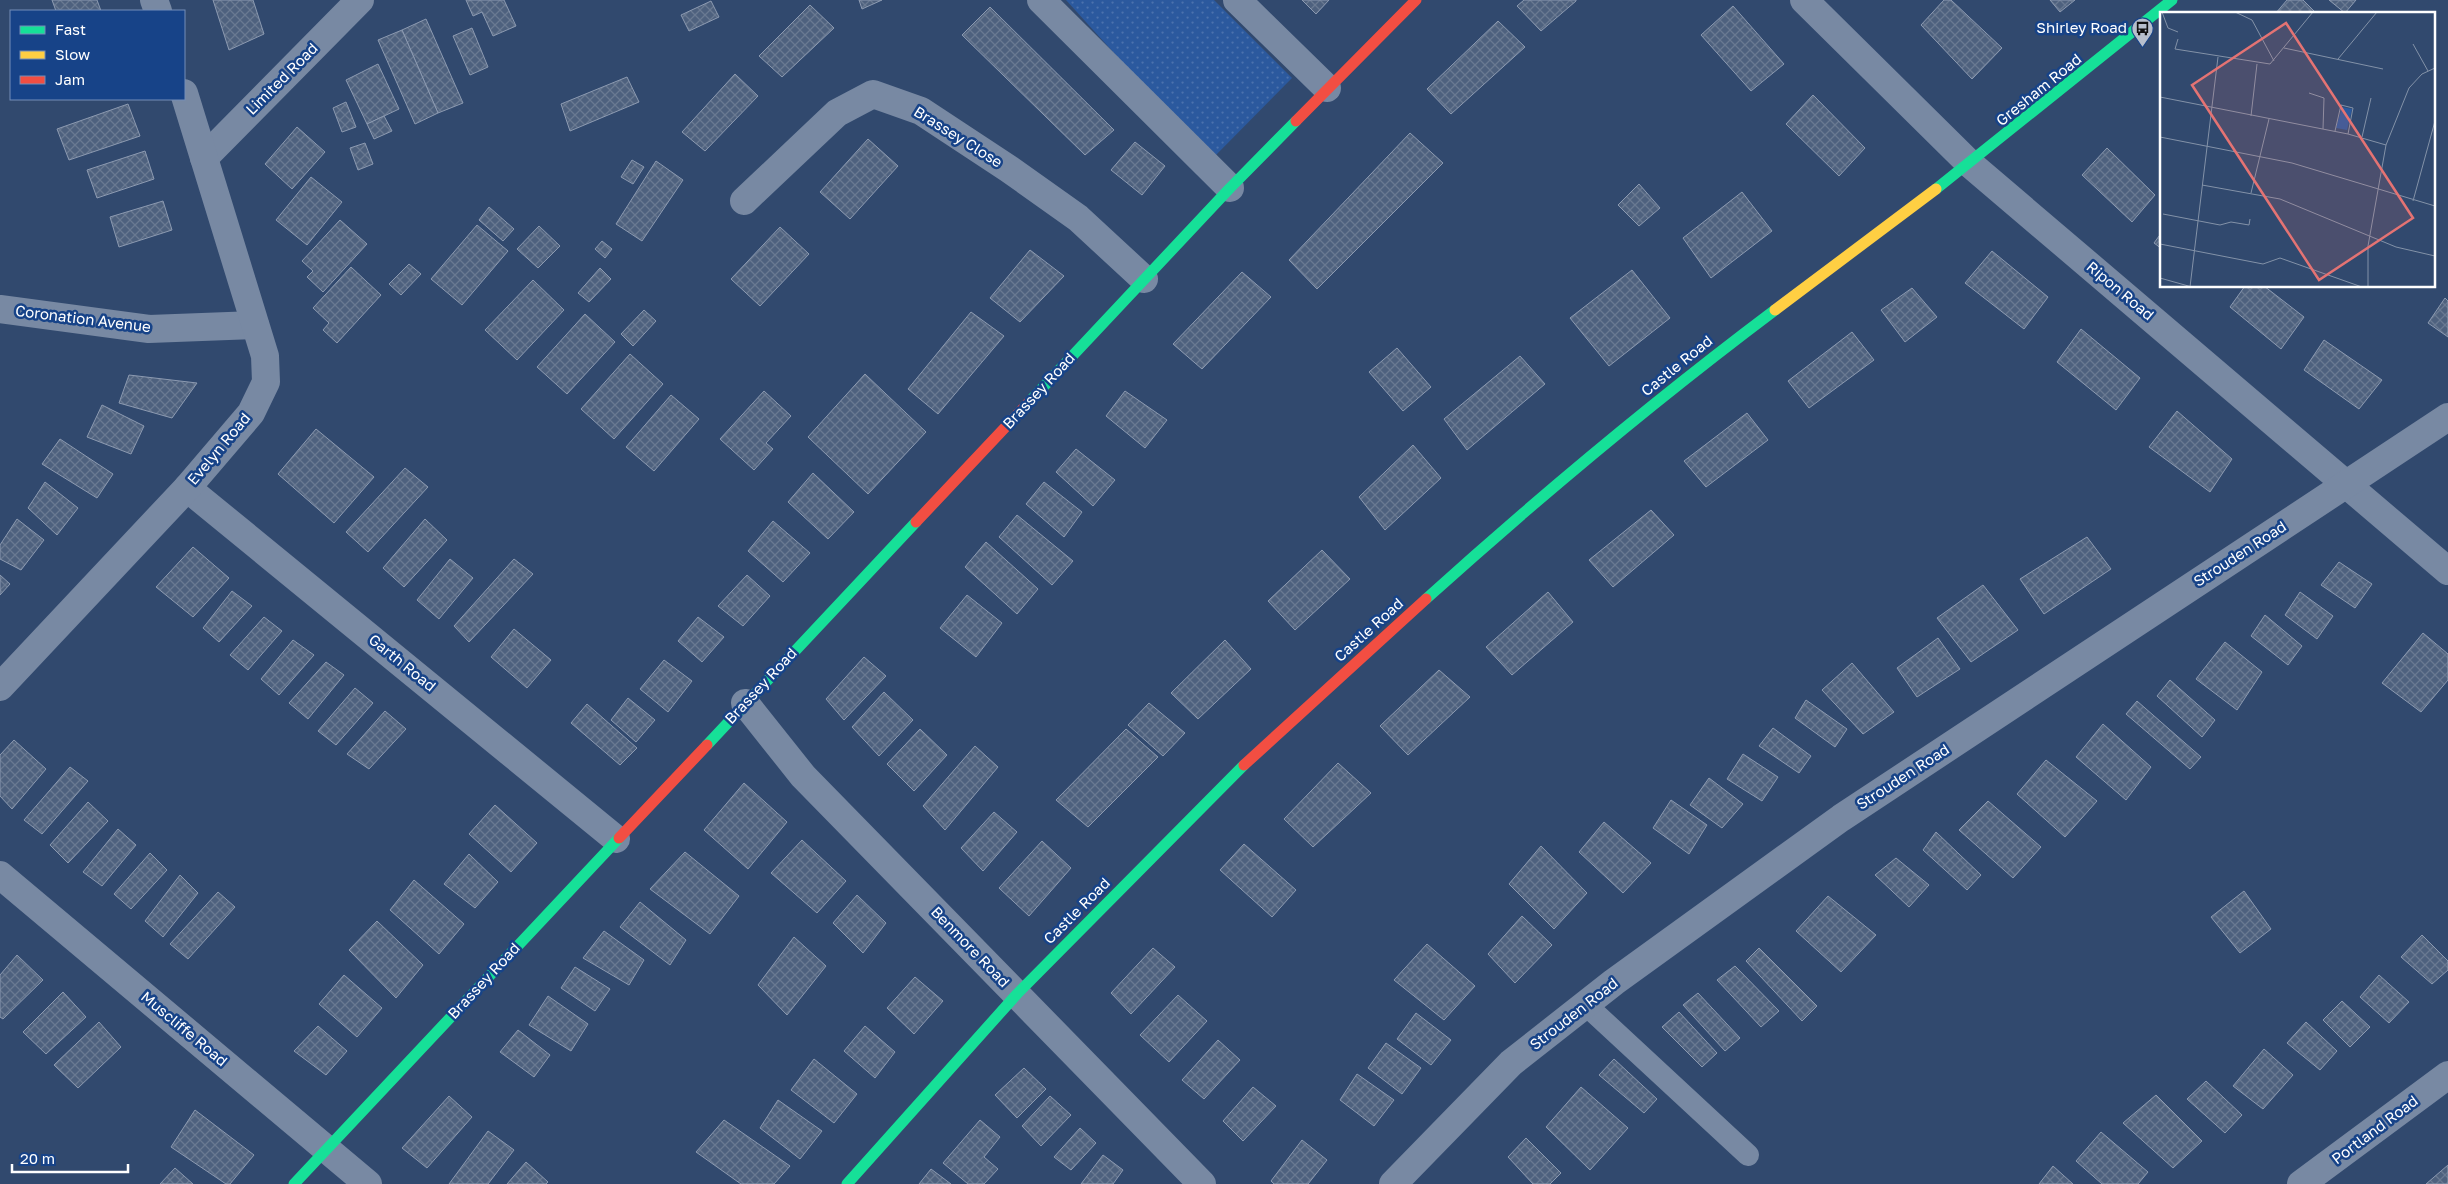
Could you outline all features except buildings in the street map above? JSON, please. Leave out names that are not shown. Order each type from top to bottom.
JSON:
[{"type":"street","name":"Limited Road","points":[[204,158],[360,0]]},
{"type":"street","points":[[1041,0],[1230,188]]},
{"type":"street","points":[[1236,0],[1327,88]]},
{"type":"street","name":"Brassey Road","points":[[294,1184],[616,838],[1230,188],[1416,0]]},
{"type":"street","name":"Ripon Road","points":[[1804,0],[1970,164],[2448,570]]},
{"type":"street","name":"Gresham Road","points":[[1970,164],[2172,0]]},
{"type":"street","name":"Brassey Close","points":[[744,201],[837,113],[873,94],[921,111],[1009,169],[1078,218],[1144,279]]},
{"type":"street","name":"Evelyn Road","points":[[0,687],[187,488],[250,413],[266,382],[265,356],[185,96]]},
{"type":"street","name":"Castle Road","points":[[847,1184],[1017,994],[1264,745],[1497,535],[1694,371],[1970,164]]},
{"type":"street","name":"Coronation Avenue","points":[[0,309],[149,329],[255,325]]},
{"type":"street","name":"Strouden Road","points":[[1393,1184],[1511,1063],[1585,1004],[1841,818],[2448,416]]},
{"type":"street","name":"Garth Road","points":[[187,488],[616,838]]},
{"type":"street","name":"Benmore Road","points":[[745,703],[803,776],[1202,1184]]},
{"type":"street","name":"Muscliffe Road","points":[[0,875],[368,1184]]},
{"type":"street","name":"Portland Road","points":[[2301,1184],[2448,1075]]},
{"type":"lane","points":[[1585,1004],[1748,1155]]},
{"type":"shaded area","points":[[1066,0],[1214,0],[1292,78],[1211,160]]},
{"type":"traffic: fast","points":[[1936,189],[2172,0]]},
{"type":"traffic: fast","points":[[1031,400],[1230,188],[1296,121]]},
{"type":"traffic: fast","points":[[1426,599],[1597,451],[1685,379],[1775,310]]},
{"type":"traffic: fast","points":[[707,745],[916,522]]},
{"type":"traffic: fast","points":[[847,1184],[1017,994],[1244,765]]},
{"type":"traffic: fast","points":[[294,1184],[619,838]]},
{"type":"traffic: slow","points":[[1775,310],[1936,189]]},
{"type":"traffic: jam","points":[[1296,121],[1416,0]]},
{"type":"traffic: jam","points":[[916,522],[1031,400]]},
{"type":"traffic: jam","points":[[1244,765],[1426,599]]},
{"type":"traffic: jam","points":[[619,838],[707,745]]},
{"type":"place","name":"Shirley Road","points":[[2143,47]]}]
